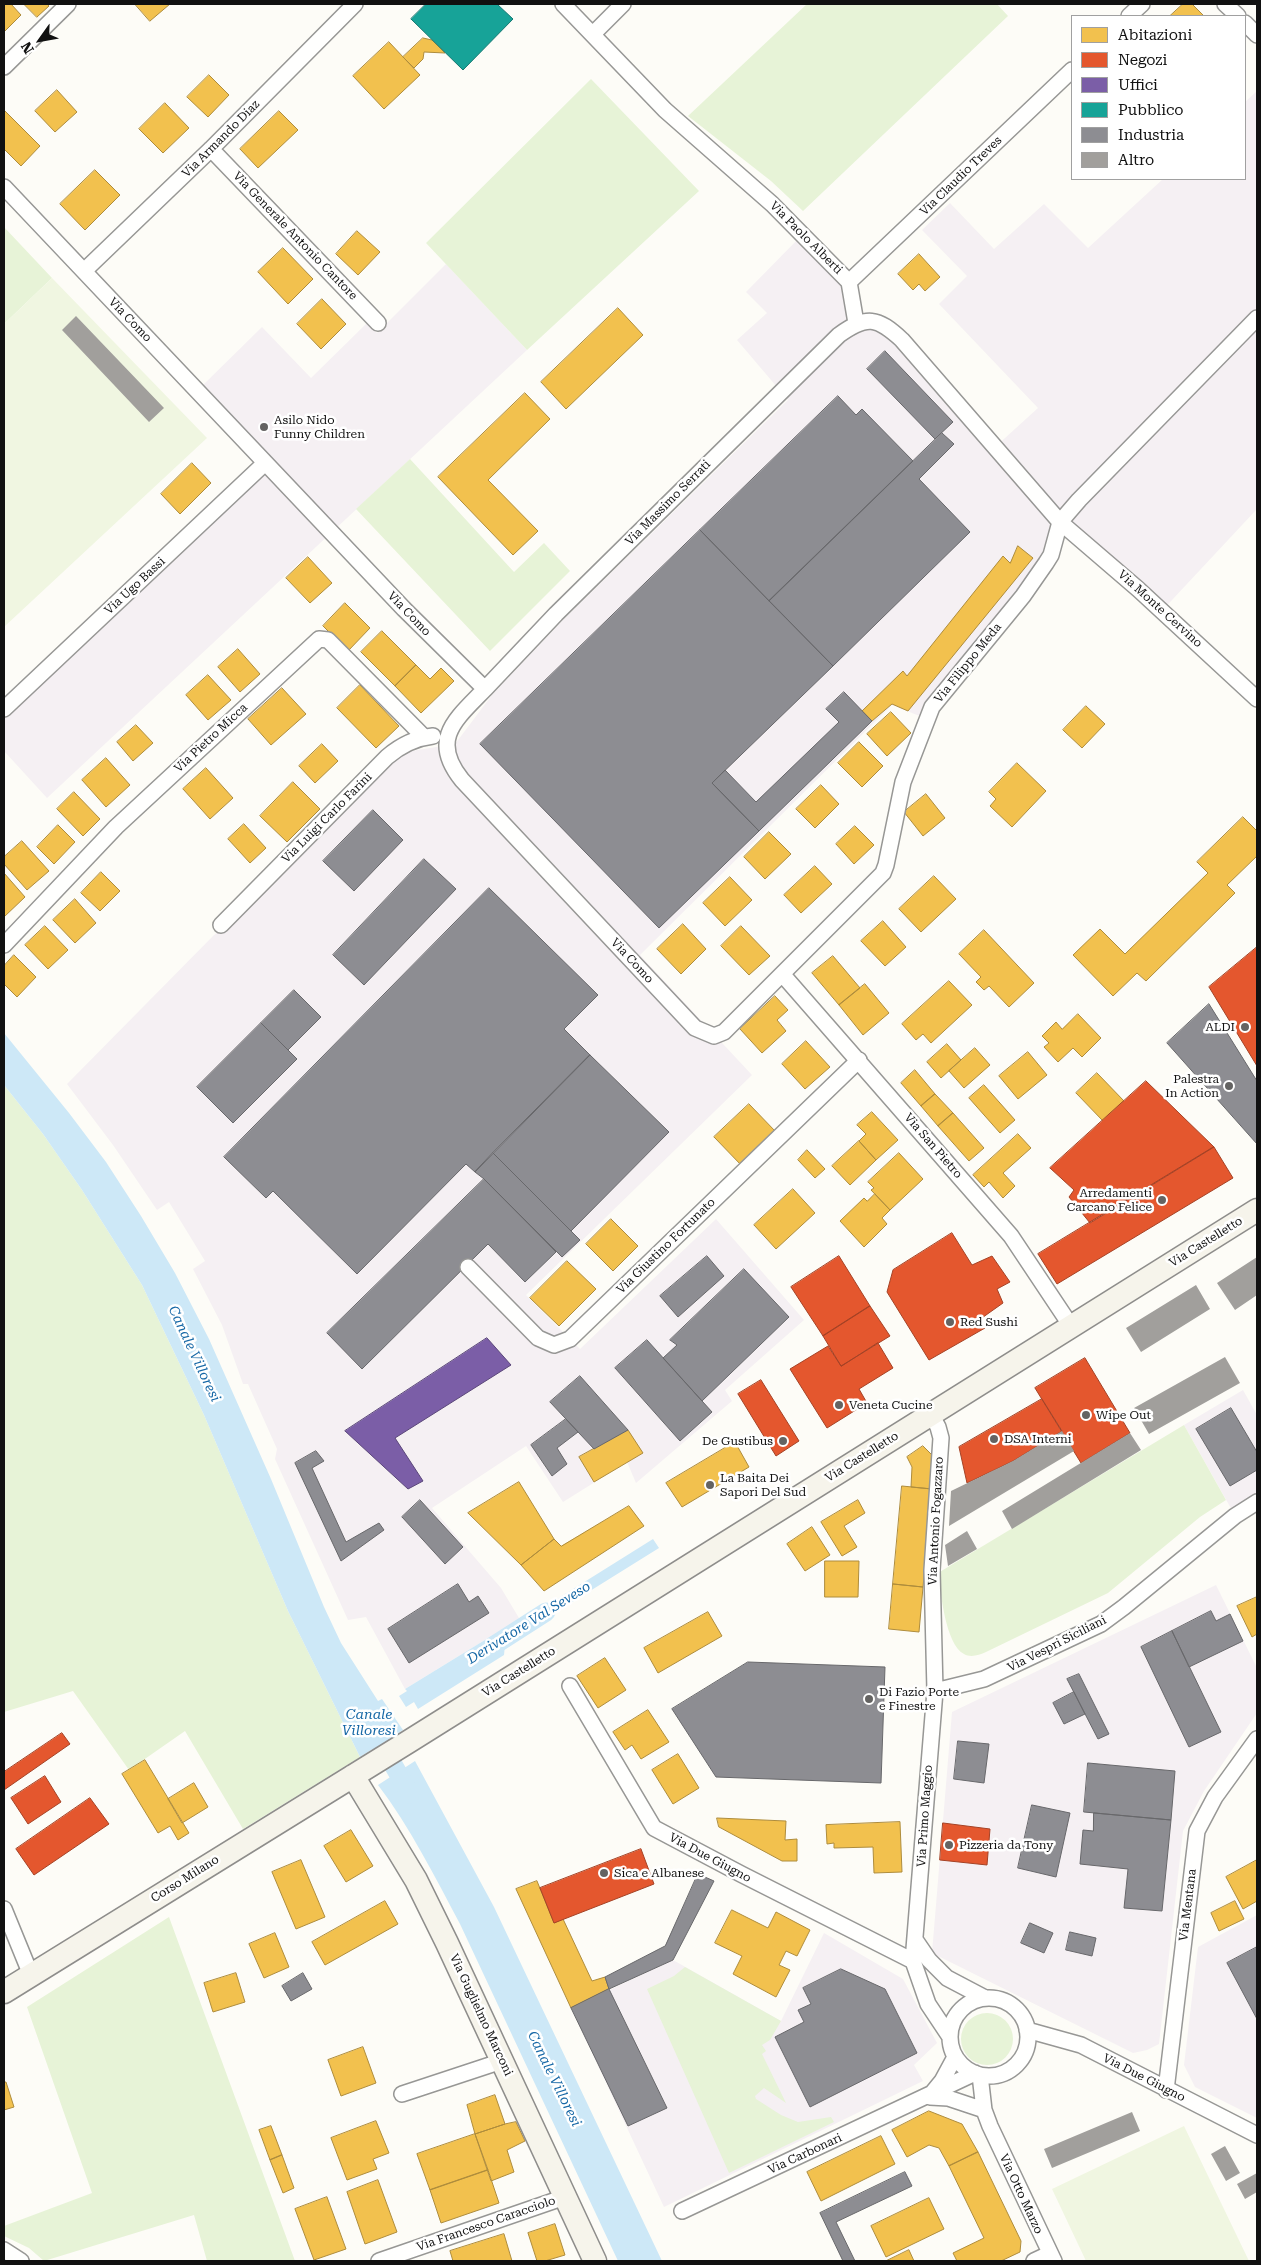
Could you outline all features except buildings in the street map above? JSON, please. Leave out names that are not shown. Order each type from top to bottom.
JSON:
[{"type":"main road","name":"Via Castelletto","points":[[360,1772],[1257,1210]]},
{"type":"main road","name":"Corso Milano","points":[[4,1992],[360,1772]]},
{"type":"main road","name":"Via Guglielmo Marconi","points":[[360,1772],[416,1880],[595,2261]]},
{"type":"street","points":[[4,67],[68,4]]},
{"type":"street","name":"Via Armando Diaz","points":[[84,271],[211,149],[356,4]]},
{"type":"street","name":"Via Paolo Alberti","points":[[563,4],[665,110],[772,204],[850,282],[856,323]]},
{"type":"street","points":[[592,34],[623,4]]},
{"type":"street","points":[[1130,15],[1142,4]]},
{"type":"street","points":[[1225,4],[1237,15]]},
{"type":"street","points":[[1246,24],[1257,35]]},
{"type":"street","name":"Via Claudio Treves","points":[[850,282],[1071,71]]},
{"type":"street","name":"Via Generale Antonio Cantore","points":[[211,149],[378,324]]},
{"type":"street","name":"Via Como","points":[[4,187],[404,609],[485,689]]},
{"type":"street","name":"Via Filippo Meda","points":[[724,1032],[883,873],[903,782],[932,707],[1022,596],[1046,563],[1051,554],[1060,522],[1079,500],[1257,318]]},
{"type":"street","points":[[856,323],[872,321],[883,324],[902,340],[1060,522]]},
{"type":"street","name":"Via Massimo Serrati","points":[[485,689],[556,614],[776,396],[839,335],[856,323]]},
{"type":"street","name":"Via Ugo Bassi","points":[[4,709],[265,462]]},
{"type":"street","name":"Via Monte Cervino","points":[[1060,522],[1138,589],[1257,699]]},
{"type":"street","name":"Via Pietro Micca","points":[[4,945],[116,827],[318,639],[328,640],[424,737]]},
{"type":"street","points":[[447,735],[459,716],[485,689]]},
{"type":"street","name":"Via Como","points":[[447,735],[449,759],[452,768],[466,785],[694,1028],[714,1036],[724,1032]]},
{"type":"street","name":"Via Luigi Carlo Farini","points":[[221,925],[387,756],[403,744],[424,737],[447,735]]},
{"type":"street","name":"Via San Pietro","points":[[783,975],[1011,1236],[1071,1326]]},
{"type":"street","name":"Via Giustino Fortunato","points":[[468,1267],[538,1338],[554,1345],[570,1339],[859,1060]]},
{"type":"street","name":"Via Antonio Fogazzaro","points":[[931,1414],[938,1427],[940,1438],[932,1570],[935,1691]]},
{"type":"street","name":"Via Vespri Siciliani","points":[[935,1691],[984,1679],[1101,1624],[1124,1608],[1235,1516],[1257,1502]]},
{"type":"street","name":"Via Due Giugno","points":[[570,1686],[654,1828],[913,1961]]},
{"type":"street","name":"Via Primo Maggio","points":[[916,1941],[935,1691]]},
{"type":"street","name":"Via Mentana","points":[[1166,2090],[1197,1831],[1215,1797],[1257,1738]]},
{"type":"street","points":[[4,1910],[31,1975]]},
{"type":"street","points":[[916,1941],[929,1960],[946,1978],[985,1998],[1002,2000],[1017,2009],[1027,2030],[1027,2043],[1018,2061],[1003,2073],[982,2075],[967,2070],[955,2057],[950,2037],[928,2004],[913,1961],[916,1941]]},
{"type":"street","points":[[950,2037],[951,2027],[960,2010],[967,2004],[985,1998]]},
{"type":"street","name":"Via Due Giugno","points":[[1027,2030],[1080,2045],[1257,2135]]},
{"type":"street","name":"Via Carbonari","points":[[928,2096],[942,2081],[955,2057]]},
{"type":"street","points":[[402,2094],[502,2061]]},
{"type":"street","name":"Via Carbonari","points":[[682,2211],[928,2096],[982,2075]]},
{"type":"street","name":"Via Otto Marzo","points":[[982,2075],[984,2110],[990,2126],[1052,2258]]},
{"type":"street","name":"Via Otto Marzo","points":[[982,2075],[990,2126]]},
{"type":"street","points":[[928,2096],[948,2098],[984,2110]]},
{"type":"street","name":"Via Francesco Caracciolo","points":[[379,2261],[565,2197]]},
{"type":"street","points":[[4,2250],[21,2261]]},
{"type":"street","points":[[1034,2261],[1052,2258]]},
{"type":"shaded area","points":[[1257,91],[1257,509],[1158,615],[1061,527],[1049,552],[922,717],[892,705],[640,955],[752,1075],[526,1295],[580,1349],[716,1219],[804,1320],[725,1390],[732,1401],[636,1483],[627,1462],[563,1502],[526,1446],[432,1508],[501,1588],[525,1628],[514,1634],[511,1630],[499,1638],[493,1635],[405,1689],[366,1617],[348,1620],[275,1459],[277,1449],[248,1384],[243,1384],[222,1325],[193,1269],[205,1261],[169,1202],[157,1210],[113,1145],[67,1084],[214,935],[236,918],[398,757],[405,752],[455,744],[492,695],[563,620],[788,400],[737,340],[767,313],[746,292],[802,235],[851,287],[860,327],[883,329],[994,448],[1038,408],[939,304],[967,276],[922,230],[950,203],[994,249],[1044,204],[1088,248],[1162,180],[1246,180],[1246,101]]},
{"type":"shaded area","points":[[446,264],[527,350],[47,798],[4,751],[4,716],[273,463],[201,387],[262,327],[311,378],[367,323],[377,333]]},
{"type":"shaded area","points":[[1243,1390],[1257,1415],[1257,1497],[1233,1512],[1184,1425]]},
{"type":"shaded area","points":[[1216,1585],[1257,1668],[1257,1713],[1204,1791],[1183,1831],[1159,2044],[1147,2050],[1133,2053],[932,1953],[952,1712]]},
{"type":"shaded area","points":[[1257,1915],[1257,2118],[1195,2087],[1184,2065],[1198,1947]]},
{"type":"shaded area","points":[[824,1933],[903,1979],[937,2043],[914,2065],[923,2081],[664,2207],[571,2008],[673,1960],[781,2021]]},
{"type":"green space","points":[[807,4],[997,4],[1008,16],[803,211],[771,181],[688,116]]},
{"type":"green space","points":[[591,79],[699,191],[527,350],[426,243]]},
{"type":"green space","points":[[4,227],[52,278],[4,324]]},
{"type":"green space","points":[[52,278],[207,438],[4,627],[4,324]]},
{"type":"green space","points":[[410,459],[514,572],[544,543],[570,571],[490,651],[356,509]]},
{"type":"green space","points":[[4,1085],[43,1134],[82,1190],[142,1285],[204,1415],[288,1611],[360,1757],[243,1829],[185,1731],[129,1770],[73,1691],[4,1712]]},
{"type":"green space","points":[[1184,1425],[1226,1500],[1200,1517],[1108,1593],[986,1652],[972,1656],[964,1654],[952,1640],[948,1629],[938,1573]]},
{"type":"green space","points":[[169,1917],[295,2261],[207,2261],[194,2215],[44,2261],[29,2248],[4,2236],[4,2226],[92,2193],[27,2007]]},
{"type":"green space","points":[[685,1967],[781,2021],[770,2040],[762,2045],[766,2051],[762,2054],[786,2103],[764,2088],[755,2096],[756,2099],[781,2115],[798,2122],[831,2117],[834,2122],[729,2173],[647,1989],[674,1976]]},
{"type":"green space","points":[[987,2013],[1001,2017],[1009,2025],[1013,2039],[1009,2053],[1001,2061],[987,2065],[973,2061],[965,2053],[961,2039],[965,2025],[973,2017]]},
{"type":"green space","points":[[1184,2126],[1249,2261],[1086,2261],[1052,2189]]},
{"type":"water","name":"Canale Villoresi","points":[[4,1033],[106,1162],[175,1273],[209,1339],[341,1643],[378,1701],[382,1699],[403,1730],[360,1757],[288,1611],[204,1415],[142,1285],[82,1190],[43,1134],[4,1085]]},
{"type":"water","points":[[653,1539],[659,1548],[529,1629],[523,1624],[539,1613],[538,1611]]},
{"type":"water","points":[[512,1630],[514,1639],[505,1645],[504,1655],[418,1709],[414,1702],[406,1707],[399,1696],[407,1691],[405,1689],[493,1635],[500,1638]]},
{"type":"water","name":"Canale Villoresi","points":[[415,1761],[494,1907],[662,2261],[618,2261],[460,1924],[432,1870],[390,1801],[378,1785]]},
{"type":"waterway","name":"Derivatore Val Seveso","points":[[493,1646],[546,1612]]},
{"type":"waterway","name":"Canale Villoresi","points":[[380,1742],[410,1794]]},
{"type":"place","name":"Asilo Nido Funny Children","points":[[264,427]]},
{"type":"place","name":"ALDI","points":[[1245,1027]]},
{"type":"place","name":"Palestra In Action","points":[[1229,1086]]},
{"type":"place","name":"Arredamenti Carcano Felice","points":[[1162,1200]]},
{"type":"place","name":"Red Sushi","points":[[950,1322]]},
{"type":"place","name":"Veneta Cucine","points":[[839,1405]]},
{"type":"place","name":"Wipe Out","points":[[1086,1415]]},
{"type":"place","name":"DSA Interni","points":[[994,1439]]},
{"type":"place","name":"De Gustibus","points":[[783,1441]]},
{"type":"place","name":"La Baita Dei Sapori Del Sud","points":[[710,1485]]},
{"type":"place","name":"Di Fazio Porte e Finestre","points":[[869,1699]]},
{"type":"place","name":"Pizzeria da Tony","points":[[949,1845]]},
{"type":"place","name":"Sica e Albanese","points":[[604,1873]]}]
